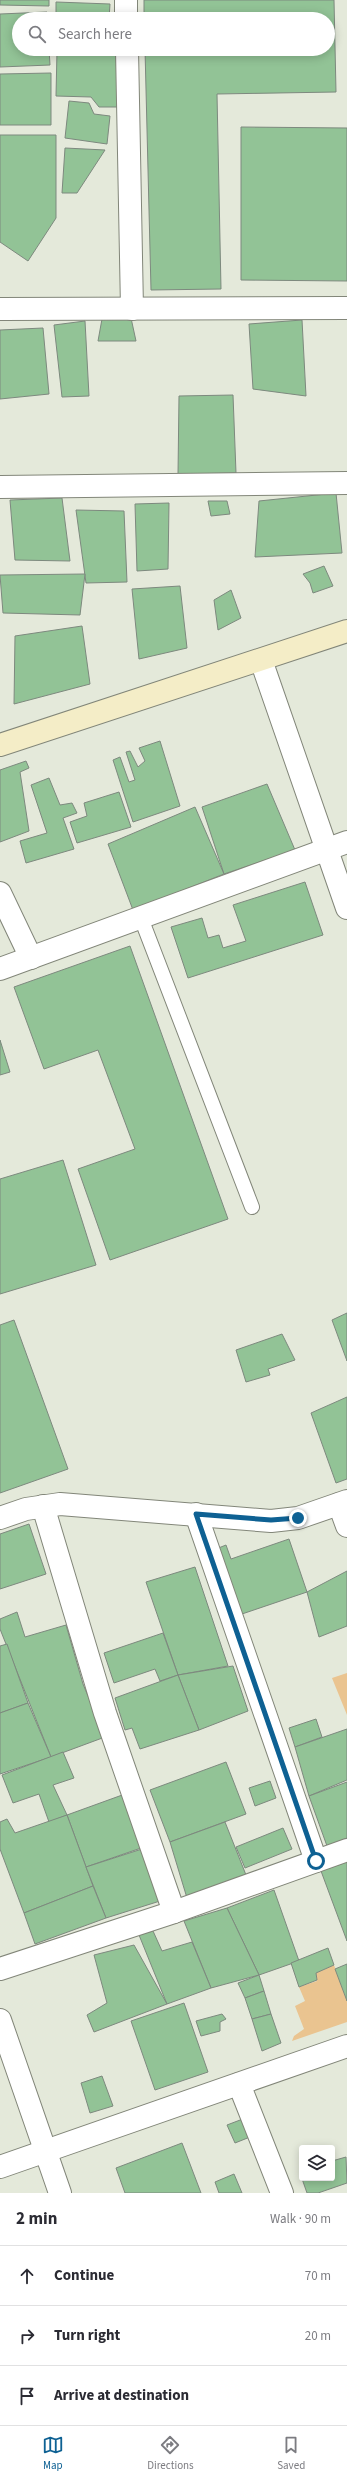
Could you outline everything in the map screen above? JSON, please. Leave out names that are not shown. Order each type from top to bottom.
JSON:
[{"type":"street","points":[[126,0],[126,12]]},
{"type":"street","points":[[127,56],[132,309]]},
{"type":"street","points":[[0,309],[347,308]]},
{"type":"street","points":[[0,487],[347,483]]},
{"type":"street","points":[[0,745],[347,631]]},
{"type":"street","points":[[261,660],[337,846],[347,908]]},
{"type":"street","points":[[0,969],[337,846]]},
{"type":"street","points":[[0,893],[31,958]]},
{"type":"street","points":[[0,1518],[43,1506],[76,1504],[271,1520],[298,1518],[343,1503],[347,1526]]},
{"type":"street","points":[[43,1506],[105,1713],[174,1912]]},
{"type":"street","points":[[196,1514],[316,1861]]},
{"type":"street","points":[[0,1969],[174,1912],[347,1850]]},
{"type":"street","points":[[0,2020],[60,2193]]},
{"type":"street","points":[[0,2167],[347,2046]]},
{"type":"street","points":[[239,2084],[282,2193]]},
{"type":"lane","points":[[141,918],[252,1207]]},
{"type":"shaded area","points":[[347,1673],[347,1715],[332,1678]]},
{"type":"shaded area","points":[[334,1965],[347,2001],[347,2022],[292,2041],[294,2036],[304,2029],[295,2006],[305,2001],[299,1987],[317,1981],[316,1973]]},
{"type":"building","points":[[0,0],[49,0],[49,6],[0,5]]},
{"type":"building","points":[[144,0],[334,0],[334,12],[144,12]]},
{"type":"building","points":[[56,2],[110,4],[109,12],[56,12]]},
{"type":"building","points":[[12,13],[12,56],[49,56],[50,65],[0,67],[0,14]]},
{"type":"building","points":[[335,46],[336,92],[217,94],[221,289],[151,290],[145,56],[335,56]]},
{"type":"building","points":[[57,56],[119,56],[117,107],[99,107],[91,97],[56,96]]},
{"type":"building","points":[[51,73],[51,125],[0,125],[0,74]]},
{"type":"building","points":[[69,101],[89,103],[94,114],[110,116],[107,144],[65,138]]},
{"type":"building","points":[[241,127],[347,128],[347,281],[241,280]]},
{"type":"building","points":[[0,135],[56,135],[56,218],[28,261],[0,242]]},
{"type":"building","points":[[65,148],[105,150],[77,193],[62,193]]},
{"type":"building","points":[[131,318],[136,341],[98,341],[102,319]]},
{"type":"building","points":[[302,320],[306,396],[253,389],[249,324]]},
{"type":"building","points":[[85,321],[89,396],[62,397],[54,325]]},
{"type":"building","points":[[43,328],[49,394],[0,399],[0,330]]},
{"type":"building","points":[[233,395],[236,473],[178,474],[179,396]]},
{"type":"building","points":[[336,493],[342,553],[255,557],[259,501]]},
{"type":"building","points":[[62,498],[70,561],[15,560],[10,500]]},
{"type":"building","points":[[208,501],[227,501],[230,514],[211,516]]},
{"type":"building","points":[[169,503],[168,569],[137,571],[135,504]]},
{"type":"building","points":[[76,510],[124,511],[127,582],[86,583]]},
{"type":"building","points":[[324,566],[333,586],[313,593],[310,583],[303,574]]},
{"type":"building","points":[[85,574],[80,615],[3,613],[0,575]]},
{"type":"building","points":[[180,586],[187,648],[139,659],[132,589]]},
{"type":"building","points":[[231,590],[241,618],[218,630],[214,600]]},
{"type":"building","points":[[82,626],[90,684],[14,704],[15,636]]},
{"type":"building","points":[[160,741],[180,806],[133,822],[113,760],[120,757],[129,782],[135,780],[126,752],[130,751],[138,767],[145,761],[139,748]]},
{"type":"building","points":[[26,761],[29,768],[20,772],[29,831],[0,842],[0,770]]},
{"type":"building","points":[[49,778],[60,805],[72,803],[77,813],[63,818],[74,849],[26,863],[20,841],[47,833],[31,785]]},
{"type":"building","points":[[267,784],[295,850],[224,874],[202,807]]},
{"type":"building","points":[[119,792],[131,827],[77,843],[70,822],[87,816],[84,803]]},
{"type":"building","points":[[195,807],[224,874],[133,910],[108,844]]},
{"type":"building","points":[[305,882],[323,935],[188,978],[171,927],[202,918],[208,938],[219,935],[223,948],[246,941],[233,905]]},
{"type":"building","points":[[130,946],[228,1219],[110,1260],[78,1169],[135,1149],[98,1050],[44,1069],[14,987]]},
{"type":"building","points":[[0,1040],[10,1072],[0,1075]]},
{"type":"building","points":[[63,1160],[96,1265],[0,1294],[0,1179]]},
{"type":"building","points":[[347,1313],[347,1361],[332,1320]]},
{"type":"building","points":[[14,1320],[68,1469],[0,1493],[0,1325]]},
{"type":"building","points":[[282,1334],[295,1360],[268,1369],[270,1375],[246,1382],[236,1350]]},
{"type":"building","points":[[347,1397],[347,1479],[336,1483],[311,1413]]},
{"type":"building","points":[[29,1524],[46,1574],[0,1589],[0,1534]]},
{"type":"building","points":[[289,1539],[307,1592],[239,1615],[216,1549],[226,1545],[231,1559]]},
{"type":"building","points":[[195,1567],[228,1666],[178,1675],[146,1582]]},
{"type":"building","points":[[347,1571],[347,1626],[319,1637],[307,1592]]},
{"type":"building","points":[[17,1612],[25,1637],[66,1625],[83,1684],[105,1737],[51,1757],[0,1629],[0,1619]]},
{"type":"building","points":[[163,1633],[178,1675],[160,1681],[155,1669],[114,1683],[104,1653]]},
{"type":"building","points":[[7,1644],[28,1703],[0,1713],[0,1646]]},
{"type":"building","points":[[233,1666],[248,1711],[199,1730],[178,1675]]},
{"type":"building","points":[[178,1675],[199,1730],[140,1749],[132,1728],[125,1730],[115,1698]]},
{"type":"building","points":[[28,1703],[51,1757],[0,1774],[0,1713]]},
{"type":"building","points":[[316,1719],[322,1737],[295,1747],[289,1728]]},
{"type":"building","points":[[347,1729],[347,1780],[309,1796],[295,1747]]},
{"type":"building","points":[[63,1752],[74,1778],[53,1785],[67,1815],[49,1822],[39,1794],[13,1803],[2,1775]]},
{"type":"building","points":[[226,1762],[246,1814],[170,1842],[150,1790]]},
{"type":"building","points":[[270,1781],[276,1798],[255,1806],[249,1788]]},
{"type":"building","points":[[347,1782],[347,1838],[327,1846],[309,1796]]},
{"type":"building","points":[[125,1794],[144,1847],[86,1867],[67,1815]]},
{"type":"building","points":[[67,1815],[93,1886],[24,1913],[0,1849],[0,1822],[7,1819],[15,1833]]},
{"type":"building","points":[[225,1822],[246,1875],[187,1898],[170,1842]]},
{"type":"building","points":[[283,1828],[292,1849],[245,1868],[236,1847]]},
{"type":"building","points":[[145,1848],[160,1901],[106,1918],[86,1867]]},
{"type":"building","points":[[347,1862],[347,1941],[321,1871]]},
{"type":"building","points":[[93,1886],[106,1918],[35,1944],[24,1913]]},
{"type":"building","points":[[274,1890],[299,1961],[259,1975],[227,1908]]},
{"type":"building","points":[[227,1908],[259,1975],[211,1988],[184,1921]]},
{"type":"building","points":[[153,1931],[162,1951],[192,1942],[211,1988],[167,2004],[139,1935]]},
{"type":"building","points":[[134,1945],[167,2004],[94,2032],[87,2015],[107,2003],[94,1955]]},
{"type":"building","points":[[328,1948],[334,1965],[316,1973],[317,1980],[299,1987],[291,1963]]},
{"type":"building","points":[[347,1964],[347,2001],[335,1969]]},
{"type":"building","points":[[259,1975],[264,1991],[245,1998],[238,1983]]},
{"type":"building","points":[[264,1991],[271,2014],[252,2019],[245,1998]]},
{"type":"building","points":[[184,2003],[208,2072],[155,2090],[131,2021]]},
{"type":"building","points":[[222,2014],[226,2019],[220,2022],[220,2031],[201,2036],[196,2021]]},
{"type":"building","points":[[271,2014],[281,2043],[262,2051],[252,2019]]},
{"type":"building","points":[[102,2076],[113,2106],[90,2113],[81,2083]]},
{"type":"building","points":[[248,2117],[255,2135],[235,2143],[227,2125]]},
{"type":"building","points":[[182,2143],[201,2193],[125,2193],[116,2168]]},
{"type":"building","points":[[346,2157],[347,2183],[318,2193],[307,2193],[303,2181],[335,2181],[335,2160]]},
{"type":"building","points":[[234,2174],[242,2193],[219,2193],[215,2182]]},
{"type":"route","points":[[298,1518],[271,1520],[196,1514],[316,1861]]}]
